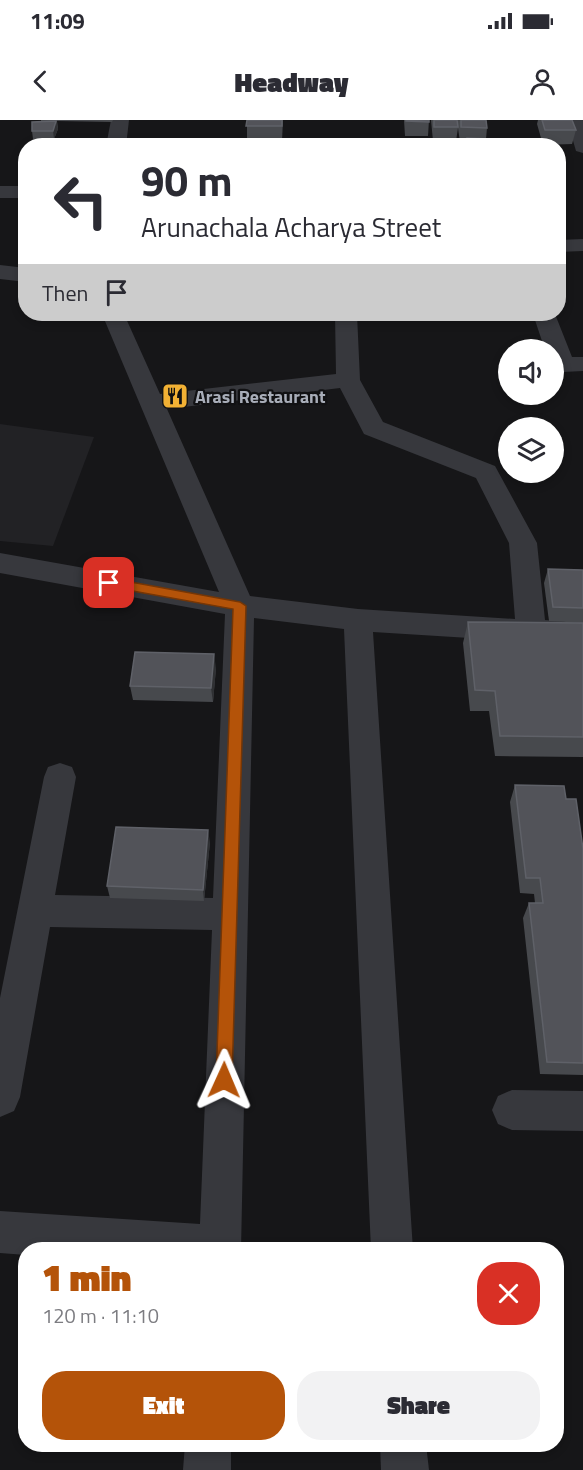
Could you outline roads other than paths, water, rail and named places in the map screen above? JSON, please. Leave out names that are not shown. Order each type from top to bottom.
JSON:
[{"type":"street","points":[[117,138],[120,120]]},
{"type":"street","points":[[576,120],[578,150]]},
{"type":"street","points":[[0,192],[18,192]]},
{"type":"street","points":[[566,246],[583,245]]},
{"type":"street","points":[[0,272],[18,274]]},
{"type":"street","points":[[115,321],[240,606],[220,1242]]},
{"type":"street","points":[[346,321],[348,380],[373,429],[429,448],[486,472],[523,543],[531,632]]},
{"type":"street","points":[[547,321],[563,365],[583,364]]},
{"type":"street","points":[[153,403],[348,380]]},
{"type":"street","points":[[0,563],[240,606],[358,620],[583,634]]},
{"type":"street","points":[[358,620],[392,1242]]},
{"type":"street","points":[[0,1097],[60,777]]},
{"type":"street","points":[[35,911],[229,914]]},
{"type":"street","points":[[512,1110],[583,1111]]},
{"type":"street","points":[[0,1232],[138,1242]]},
{"type":"street","points":[[207,1470],[208,1452]]},
{"type":"street","points":[[404,1452],[405,1470]]},
{"type":"place","name":"Arasi Restaurant","points":[[175,396]]}]
